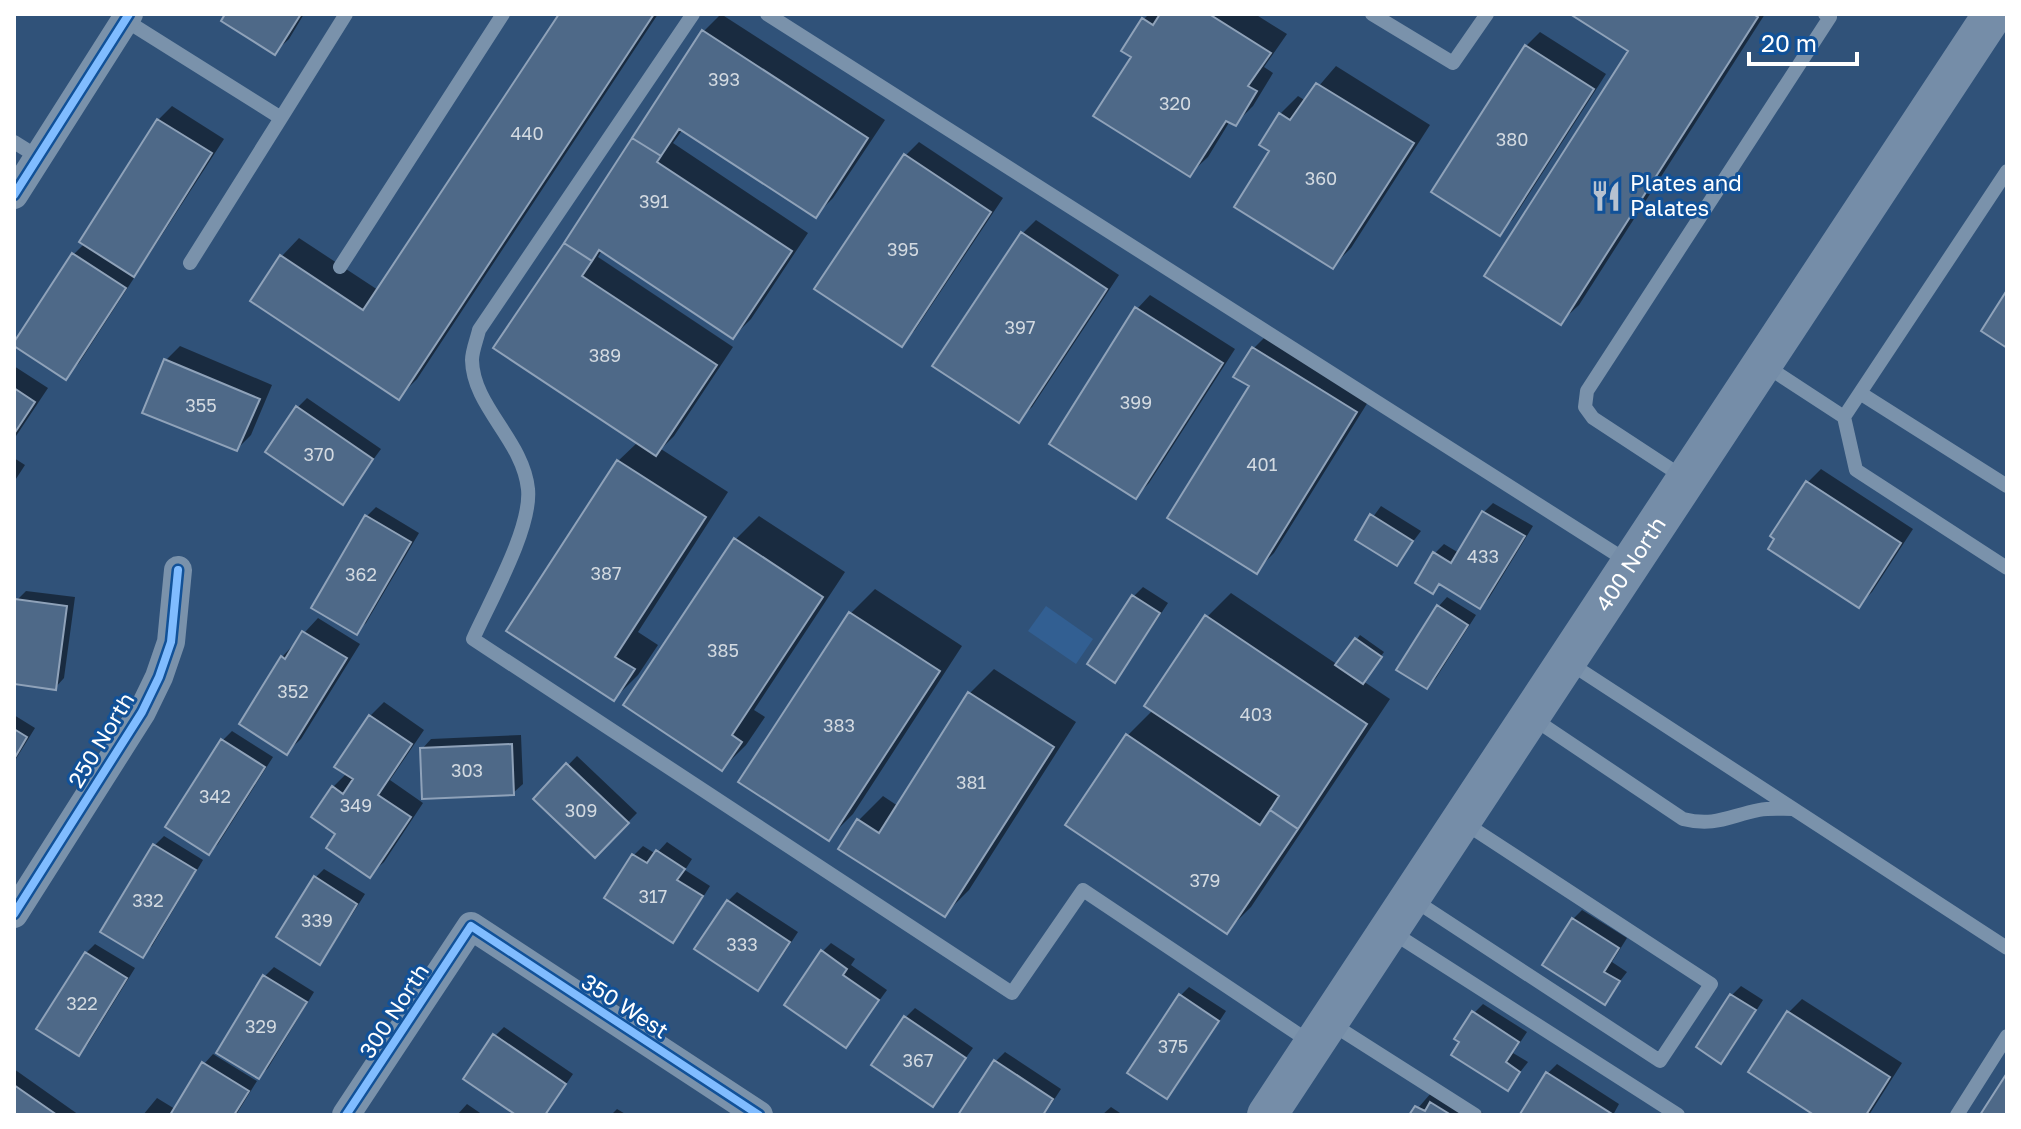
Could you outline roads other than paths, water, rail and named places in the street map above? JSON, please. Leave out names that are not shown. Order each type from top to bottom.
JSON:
[{"type":"main road","name":"400 North","points":[[1267,1115],[1993,14]]},
{"type":"street","points":[[14,195],[127,17]]},
{"type":"street","name":"250 North","points":[[14,914],[142,712],[159,677],[171,642],[178,570]]},
{"type":"street","name":"300 North","points":[[346,1115],[471,926]]},
{"type":"street","name":"350 West","points":[[471,926],[759,1115]]},
{"type":"lane","points":[[190,263],[346,14]]},
{"type":"lane","points":[[340,267],[503,14]]},
{"type":"lane","points":[[693,14],[479,330],[472,359],[478,388],[524,465],[529,492],[523,526],[473,639],[1012,993],[1083,890],[1321,1032],[1475,1115]]},
{"type":"lane","points":[[767,14],[1631,563]]},
{"type":"lane","points":[[1372,14],[1453,63],[1487,14]]},
{"type":"lane","points":[[1686,479],[1593,418],[1585,407],[1587,391],[1830,17],[1825,14]]},
{"type":"lane","points":[[127,17],[281,118]]},
{"type":"lane","points":[[14,142],[38,157]]},
{"type":"lane","points":[[1844,417],[2007,171]]},
{"type":"lane","points":[[1762,363],[1844,417],[1856,470],[2007,568]]},
{"type":"lane","points":[[1860,393],[2007,486]]},
{"type":"lane","points":[[1566,661],[2007,948]]},
{"type":"lane","points":[[1530,716],[1683,819],[1714,823],[1761,810],[1792,809]]},
{"type":"lane","points":[[1399,914],[1660,1061],[1711,984],[1461,820]]},
{"type":"lane","points":[[1399,914],[1678,1115]]},
{"type":"lane","points":[[1957,1115],[2007,1036]]},
{"type":"water","points":[[1046,606],[1093,639],[1076,664],[1028,631]]},
{"type":"place","name":"Plates and Palates","points":[[1606,196]]}]
